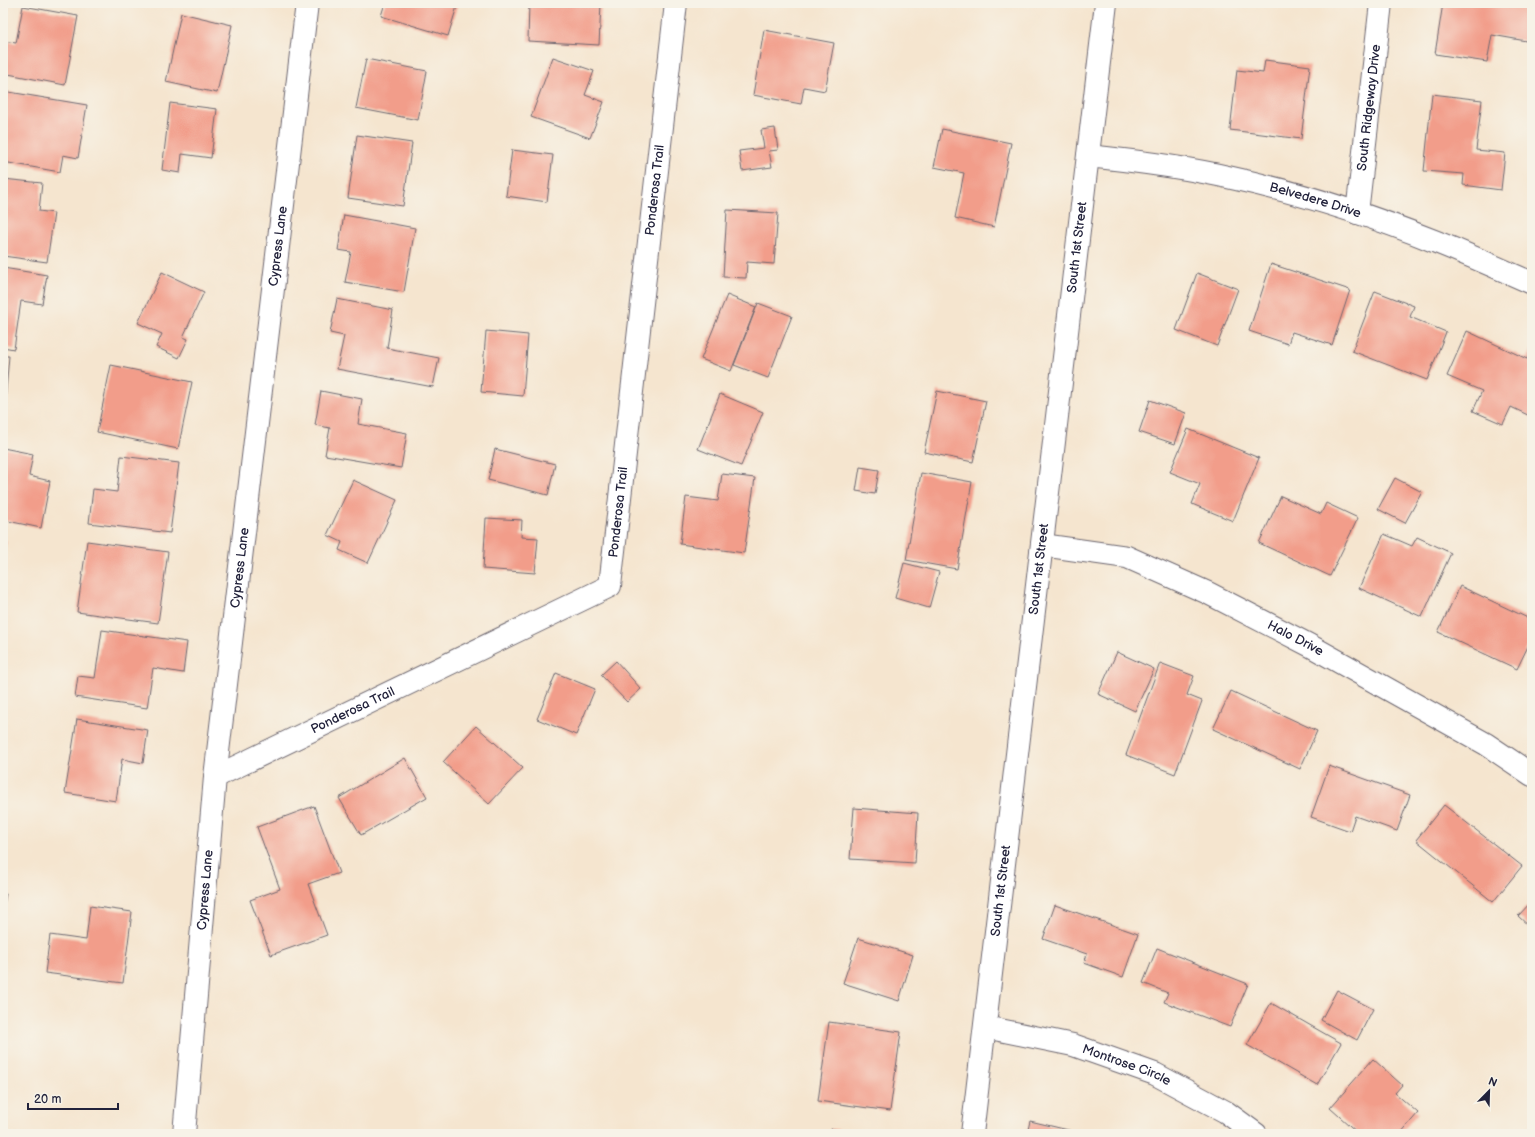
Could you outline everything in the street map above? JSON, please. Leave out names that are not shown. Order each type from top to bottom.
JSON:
[{"type":"street","name":"Cypress Lane","points":[[184,1134],[215,777],[306,3]]},
{"type":"street","name":"Ponderosa Trail","points":[[215,777],[610,586],[676,3]]},
{"type":"street","name":"South 1st Street","points":[[972,1134],[1106,3]]},
{"type":"street","name":"South Ridgeway Drive","points":[[1357,213],[1381,3]]},
{"type":"street","name":"Belvedere Drive","points":[[1088,156],[1150,163],[1232,178],[1286,191],[1357,213],[1434,241],[1532,283]]},
{"type":"street","name":"Halo Drive","points":[[1042,545],[1127,557],[1208,594],[1309,645],[1486,744],[1532,775]]},
{"type":"street","name":"Montrose Circle","points":[[985,1027],[1073,1045],[1155,1074],[1226,1112],[1256,1134]]},
{"type":"building","points":[[385,3],[458,3],[448,36],[381,16]]},
{"type":"building","points":[[529,3],[601,3],[599,45],[528,41]]},
{"type":"building","points":[[1443,3],[1532,3],[1532,42],[1492,35],[1487,62],[1435,54]]},
{"type":"building","points":[[23,6],[78,16],[65,85],[3,73],[3,41],[16,43]]},
{"type":"building","points":[[181,13],[232,25],[217,93],[166,82]]},
{"type":"building","points":[[764,30],[834,43],[825,91],[804,87],[801,104],[753,95]]},
{"type":"building","points":[[553,57],[594,71],[585,95],[604,102],[590,138],[531,117]]},
{"type":"building","points":[[366,59],[427,71],[418,120],[356,108]]},
{"type":"building","points":[[1265,60],[1310,66],[1301,139],[1230,130],[1237,70],[1263,73]]},
{"type":"building","points":[[3,91],[87,105],[78,158],[63,155],[60,172],[3,162]]},
{"type":"building","points":[[1432,94],[1482,100],[1476,150],[1505,153],[1501,190],[1463,185],[1464,174],[1424,171]]},
{"type":"building","points":[[170,103],[217,109],[211,158],[182,154],[180,173],[162,170]]},
{"type":"building","points":[[775,128],[778,150],[769,151],[772,167],[742,171],[739,151],[764,148],[761,130]]},
{"type":"building","points":[[942,129],[1011,143],[994,227],[955,218],[964,173],[934,167]]},
{"type":"building","points":[[357,135],[412,143],[403,206],[348,198]]},
{"type":"building","points":[[512,150],[553,155],[547,202],[506,196]]},
{"type":"building","points":[[3,179],[42,183],[39,211],[54,213],[47,262],[3,256]]},
{"type":"building","points":[[727,210],[778,213],[774,264],[747,262],[746,278],[723,277]]},
{"type":"building","points":[[344,215],[415,228],[404,292],[345,282],[351,252],[338,250]]},
{"type":"building","points":[[1271,264],[1350,290],[1332,345],[1292,332],[1288,344],[1249,331]]},
{"type":"building","points":[[3,268],[47,275],[42,304],[21,301],[14,349],[3,347]]},
{"type":"building","points":[[162,272],[204,292],[183,337],[188,339],[179,358],[156,347],[162,334],[138,323]]},
{"type":"building","points":[[1197,273],[1238,289],[1217,346],[1176,330]]},
{"type":"building","points":[[1375,291],[1414,306],[1410,317],[1446,332],[1427,380],[1352,351]]},
{"type":"building","points":[[727,295],[756,307],[731,371],[701,359]]},
{"type":"building","points":[[337,299],[393,310],[387,348],[439,358],[433,387],[337,369],[344,336],[330,333]]},
{"type":"building","points":[[758,303],[792,316],[768,378],[734,365]]},
{"type":"building","points":[[486,331],[528,335],[523,396],[481,392]]},
{"type":"building","points":[[1467,331],[1527,359],[1532,349],[1532,417],[1511,407],[1503,424],[1473,411],[1482,391],[1447,376]]},
{"type":"building","points":[[3,356],[9,356],[4,414],[3,414]]},
{"type":"building","points":[[111,365],[192,382],[178,449],[97,432]]},
{"type":"building","points":[[321,391],[362,399],[358,424],[407,433],[401,468],[325,455],[330,428],[315,425]]},
{"type":"building","points":[[937,391],[986,401],[973,462],[924,452]]},
{"type":"building","points":[[720,394],[763,412],[741,466],[698,449]]},
{"type":"building","points":[[1150,400],[1186,413],[1175,444],[1139,432]]},
{"type":"building","points":[[1188,429],[1259,458],[1233,521],[1192,504],[1200,484],[1170,472]]},
{"type":"building","points":[[3,448],[33,454],[29,476],[50,481],[41,528],[3,520]]},
{"type":"building","points":[[495,449],[555,464],[548,495],[488,480]]},
{"type":"building","points":[[121,456],[179,463],[170,533],[89,523],[93,489],[117,492]]},
{"type":"building","points":[[860,467],[879,470],[875,494],[856,491]]},
{"type":"building","points":[[921,473],[972,482],[957,569],[906,560]]},
{"type":"building","points":[[722,474],[755,478],[744,553],[680,544],[686,497],[718,501]]},
{"type":"building","points":[[1395,478],[1422,492],[1405,523],[1378,509]]},
{"type":"building","points":[[353,480],[397,500],[368,563],[339,550],[342,542],[327,535]]},
{"type":"building","points":[[1281,496],[1321,514],[1326,503],[1358,518],[1330,576],[1259,543]]},
{"type":"building","points":[[486,518],[522,520],[521,537],[538,538],[535,573],[483,569]]},
{"type":"building","points":[[1384,534],[1412,546],[1417,537],[1451,553],[1422,617],[1359,588]]},
{"type":"building","points":[[3,540],[7,541],[3,553]]},
{"type":"building","points":[[87,541],[168,552],[158,623],[77,612]]},
{"type":"building","points":[[904,563],[939,572],[929,608],[895,598]]},
{"type":"building","points":[[1460,586],[1532,620],[1532,638],[1517,669],[1438,632]]},
{"type":"building","points":[[102,630],[187,642],[183,673],[153,668],[147,708],[75,697],[78,676],[95,678]]},
{"type":"building","points":[[1117,652],[1154,669],[1135,711],[1098,694]]},
{"type":"building","points":[[616,661],[641,689],[627,702],[601,675]]},
{"type":"building","points":[[1160,663],[1194,676],[1187,695],[1202,701],[1175,774],[1126,755]]},
{"type":"building","points":[[556,673],[595,689],[576,735],[537,719]]},
{"type":"building","points":[[1231,691],[1317,731],[1300,769],[1213,729]]},
{"type":"building","points":[[77,719],[148,730],[143,763],[122,759],[116,801],[65,793]]},
{"type":"building","points":[[476,726],[523,768],[489,804],[443,762]]},
{"type":"building","points":[[405,758],[427,797],[361,835],[339,798]]},
{"type":"building","points":[[1329,766],[1410,795],[1397,831],[1355,816],[1350,831],[1311,817]]},
{"type":"building","points":[[1444,805],[1522,866],[1493,902],[1416,840]]},
{"type":"building","points":[[314,806],[339,873],[308,884],[327,935],[271,955],[250,900],[280,889],[257,827]]},
{"type":"building","points":[[854,808],[918,813],[915,863],[850,859]]},
{"type":"building","points":[[3,893],[6,894],[4,905],[3,905]]},
{"type":"building","points":[[1532,901],[1532,929],[1518,916]]},
{"type":"building","points":[[1055,905],[1138,934],[1123,977],[1084,963],[1087,954],[1043,939]]},
{"type":"building","points":[[90,906],[132,912],[123,983],[45,973],[50,935],[86,940]]},
{"type":"building","points":[[858,938],[913,955],[899,1001],[843,983]]},
{"type":"building","points":[[1157,948],[1248,984],[1230,1027],[1164,1002],[1168,993],[1143,983]]},
{"type":"building","points":[[1337,990],[1373,1009],[1357,1040],[1321,1020]]},
{"type":"building","points":[[1271,1003],[1341,1043],[1317,1085],[1247,1045]]},
{"type":"building","points":[[829,1022],[901,1032],[890,1111],[818,1101]]},
{"type":"building","points":[[1373,1059],[1402,1085],[1395,1093],[1418,1113],[1400,1134],[1359,1134],[1330,1108]]},
{"type":"building","points":[[1030,1121],[1081,1133],[1081,1134],[1027,1134]]},
{"type":"building","points":[[831,1129],[872,1133],[872,1134],[831,1134]]}]
